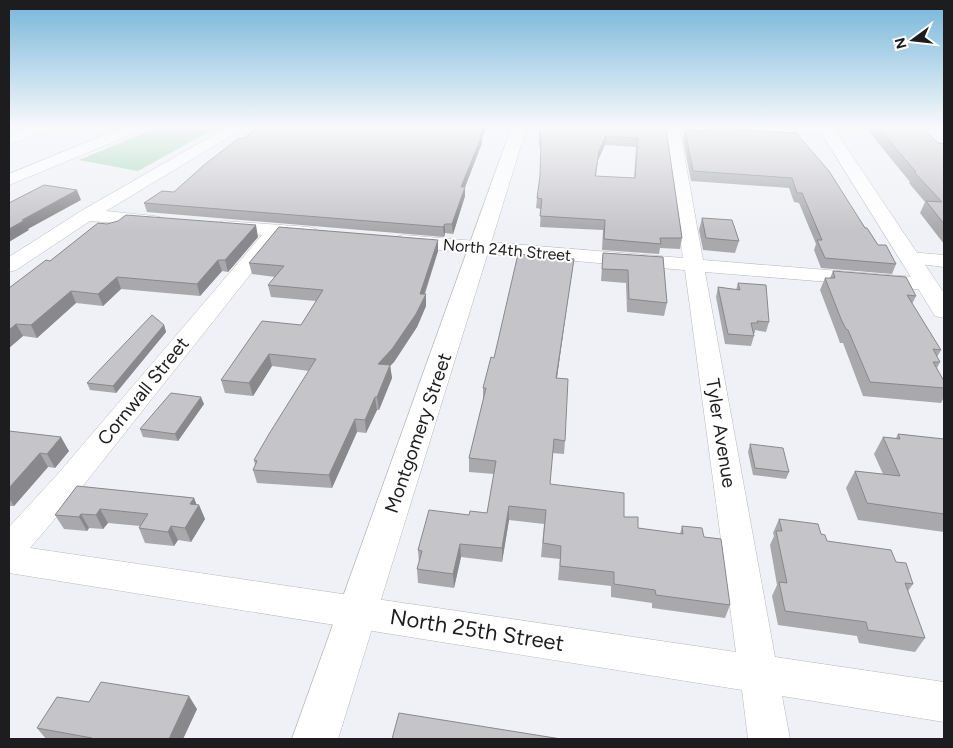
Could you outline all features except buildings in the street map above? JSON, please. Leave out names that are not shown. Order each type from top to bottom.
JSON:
[{"type":"main road","points":[[9,166],[22,161]]},
{"type":"main road","points":[[9,180],[55,161]]},
{"type":"main road","name":"Montgomery Street","points":[[315,739],[509,161]]},
{"type":"main road","points":[[847,161],[944,311]]},
{"type":"street","points":[[9,266],[87,216],[181,161]]},
{"type":"street","name":"Tyler Avenue","points":[[678,161],[768,739]]},
{"type":"street","points":[[87,216],[176,223]]},
{"type":"street","points":[[206,225],[323,234]]},
{"type":"street","name":"Cornwall Street","points":[[9,549],[67,484],[275,231]]},
{"type":"street","name":"North 24th Street","points":[[382,239],[927,284]]},
{"type":"street","points":[[910,258],[944,261]]},
{"type":"street","name":"North 25th Street","points":[[9,559],[944,702]]},
{"type":"green space","points":[[84,161],[156,161],[138,171]]}]
